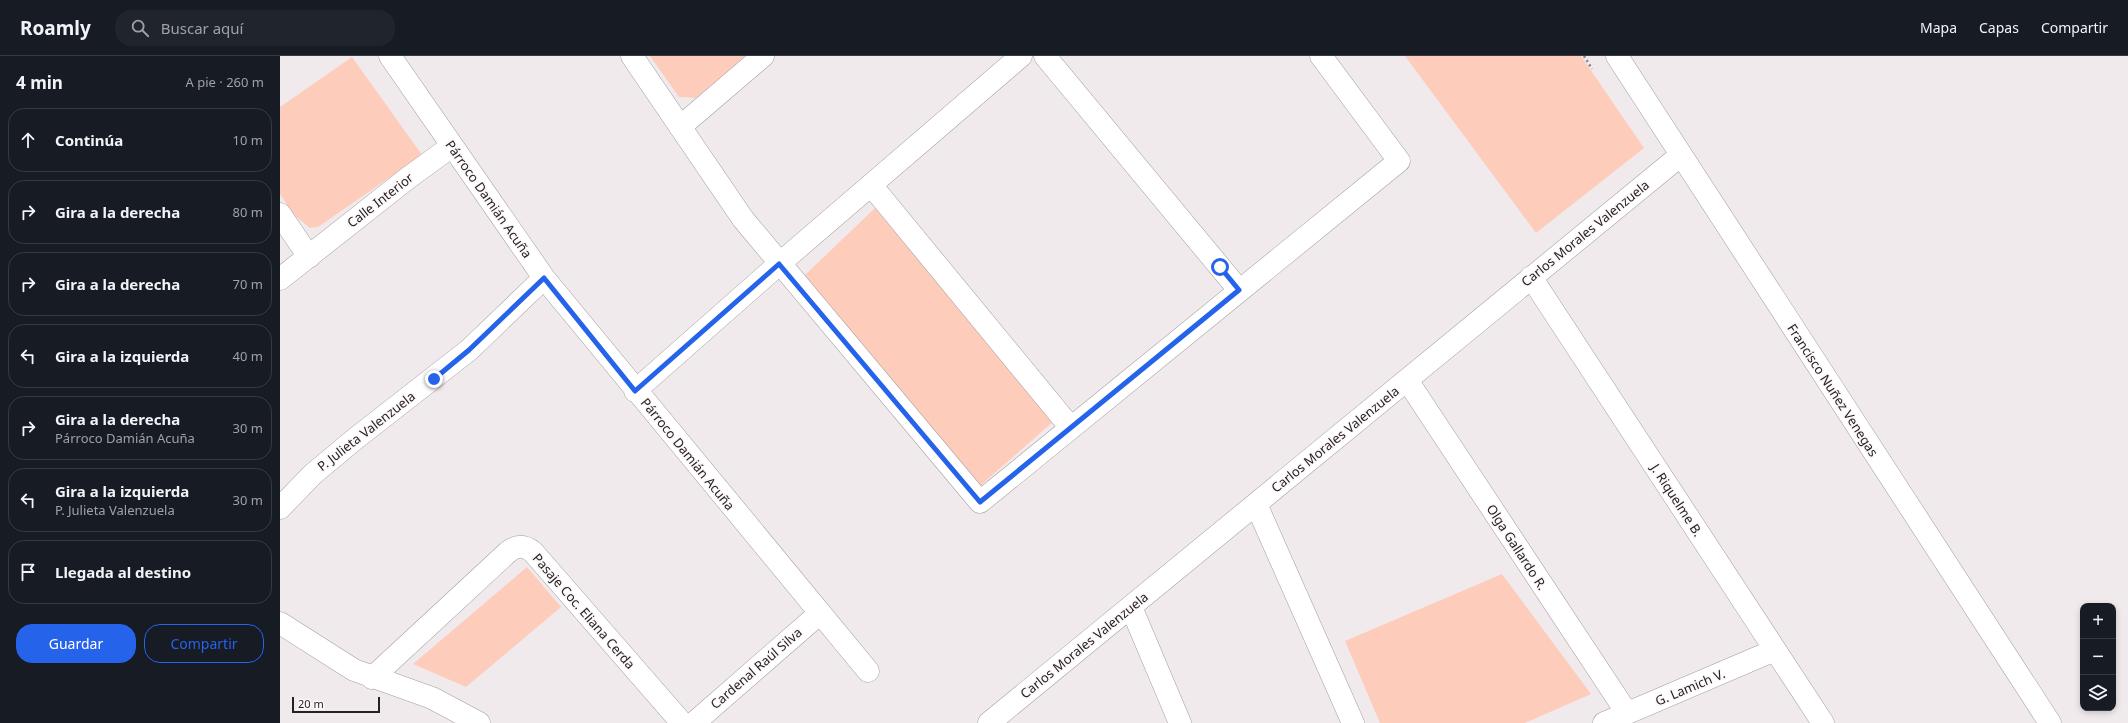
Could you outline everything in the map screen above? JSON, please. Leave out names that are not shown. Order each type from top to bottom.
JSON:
[{"type":"street","name":"Párroco Damián Acuña","points":[[390,56],[544,278],[635,391],[819,614],[868,671]]},
{"type":"street","points":[[632,56],[743,219],[779,264],[980,502],[1399,161],[1321,56]]},
{"type":"street","points":[[680,127],[763,56]]},
{"type":"street","points":[[635,391],[870,185],[1021,56]]},
{"type":"street","points":[[1045,56],[1239,290]]},
{"type":"street","name":"Francisco Nuñez Venegas","points":[[1617,56],[2050,723]]},
{"type":"street","name":"Calle Interior","points":[[280,279],[408,178],[452,146]]},
{"type":"street","name":"Carlos Morales Valenzuela","points":[[989,723],[1681,154]]},
{"type":"street","points":[[870,185],[1071,428]]},
{"type":"street","points":[[280,214],[309,257]]},
{"type":"street","name":"J. Riquelme B.","points":[[1531,277],[1823,723]]},
{"type":"street","name":"P. Julieta Valenzuela","points":[[280,508],[313,474],[355,438],[469,350],[544,278]]},
{"type":"street","name":"Olga Gallardo R.","points":[[1407,380],[1627,713]]},
{"type":"street","points":[[1256,504],[1353,723]]},
{"type":"street","name":"Pasaje Coc. Eliana Cerda","points":[[372,678],[508,552],[520,546],[533,552],[682,723]]},
{"type":"street","points":[[1131,607],[1180,723]]},
{"type":"street","name":"Cardenal Raúl Silva","points":[[694,723],[819,614]]},
{"type":"street","points":[[280,624],[354,670],[372,678],[432,698],[479,723]]},
{"type":"street","name":"G. Lamich V.","points":[[1604,723],[1775,650]]},
{"type":"shaded area","points":[[650,56],[745,56],[696,98],[679,97]]},
{"type":"shaded area","points":[[1405,56],[1581,56],[1644,148],[1536,233]]},
{"type":"shaded area","points":[[352,57],[422,155],[318,227],[310,228],[294,215],[280,194],[280,107]]},
{"type":"shaded area","points":[[875,208],[1055,420],[980,486],[804,276]]},
{"type":"shaded area","points":[[527,567],[561,607],[466,687],[413,664]]},
{"type":"shaded area","points":[[1502,574],[1591,694],[1525,723],[1380,723],[1345,641]]},
{"type":"route","points":[[434,379],[469,350],[544,278],[635,391],[779,264],[980,502],[1239,290],[1220,267]]}]
